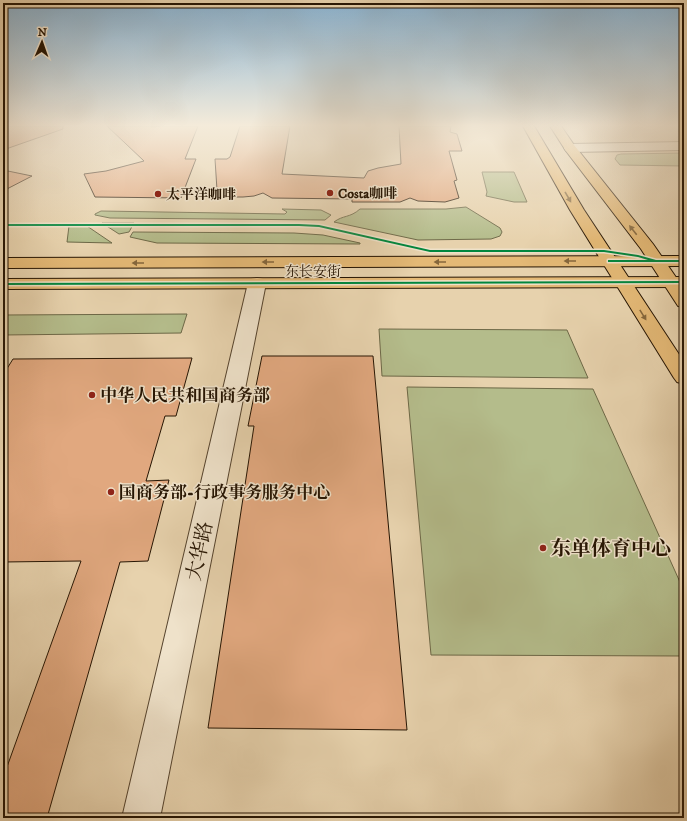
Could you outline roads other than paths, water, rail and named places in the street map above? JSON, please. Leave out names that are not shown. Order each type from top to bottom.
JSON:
[{"type":"main road","points":[[550,164],[622,282],[684,378]]},
{"type":"main road","points":[[582,164],[656,261],[677,282],[684,302]]},
{"type":"main road","name":"东长安街","points":[[3,263],[684,261]]},
{"type":"main road","name":"东长安街","points":[[3,284],[677,282]]},
{"type":"street","name":"大华路","points":[[141,818],[257,283]]},
{"type":"place","name":"Costa咖啡","points":[[330,193]]},
{"type":"place","name":"太平洋咖啡","points":[[158,194]]},
{"type":"place","name":"中华人民共和国商务部","points":[[92,395]]},
{"type":"place","name":"国商务部-行政事务服务中心","points":[[111,492]]},
{"type":"place","name":"东单体育中心","points":[[543,548]]}]
